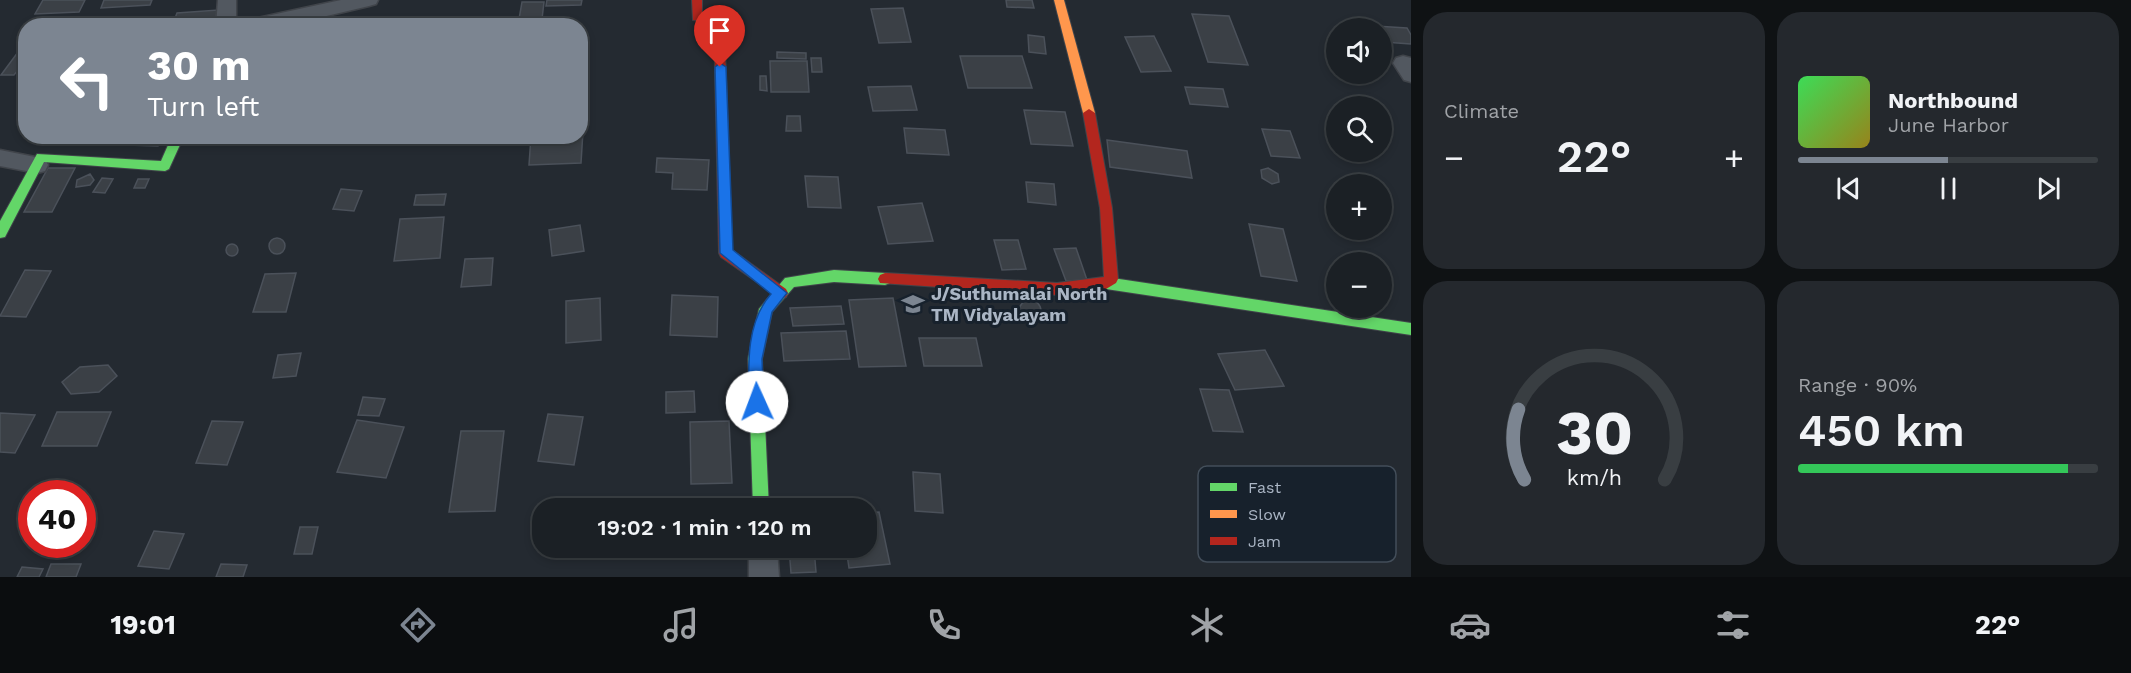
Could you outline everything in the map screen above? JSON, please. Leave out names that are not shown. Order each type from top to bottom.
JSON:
[{"type":"street","points":[[226,18],[227,0]]},
{"type":"street","points":[[289,18],[369,0]]},
{"type":"street","points":[[697,0],[698,17],[719,20],[726,253],[780,293]]},
{"type":"street","points":[[1059,0],[1087,94],[1110,243],[1111,279],[1106,283]]},
{"type":"street","points":[[1411,65],[1403,63],[1411,75]]},
{"type":"street","points":[[0,232],[41,158],[165,166],[175,144]]},
{"type":"street","points":[[0,158],[37,165]]},
{"type":"street","points":[[761,498],[755,359],[766,309],[790,282],[834,276],[1057,289],[1106,283],[1411,329]]},
{"type":"street","points":[[763,558],[764,577]]},
{"type":"building","points":[[43,0],[85,0],[79,12],[35,14]]},
{"type":"building","points":[[104,0],[152,0],[150,5],[101,8]]},
{"type":"building","points":[[547,0],[582,0],[581,5],[546,6]]},
{"type":"building","points":[[1006,0],[1032,0],[1034,8],[1007,7]]},
{"type":"building","points":[[522,2],[544,2],[542,18],[519,18]]},
{"type":"building","points":[[903,8],[911,42],[879,43],[871,9]]},
{"type":"building","points":[[218,10],[216,18],[175,18],[177,13]]},
{"type":"building","points":[[1192,14],[1229,16],[1248,65],[1208,62]]},
{"type":"building","points":[[1392,27],[1407,28],[1411,35],[1411,44],[1392,43]]},
{"type":"building","points":[[1028,35],[1044,37],[1046,54],[1029,52]]},
{"type":"building","points":[[1154,36],[1171,71],[1141,72],[1125,37]]},
{"type":"building","points":[[18,52],[18,70],[14,75],[1,75]]},
{"type":"building","points":[[777,52],[806,53],[806,59],[777,58]]},
{"type":"building","points":[[960,56],[1022,56],[1032,88],[968,88]]},
{"type":"building","points":[[811,58],[821,58],[822,72],[812,72]]},
{"type":"building","points":[[770,61],[807,61],[809,92],[771,92]]},
{"type":"building","points":[[760,76],[766,76],[767,91],[760,90]]},
{"type":"building","points":[[911,86],[917,110],[873,111],[868,87]]},
{"type":"building","points":[[1185,87],[1223,89],[1228,107],[1190,104]]},
{"type":"building","points":[[1024,110],[1065,112],[1073,146],[1031,144]]},
{"type":"building","points":[[787,116],[800,116],[801,131],[786,131]]},
{"type":"building","points":[[904,128],[945,130],[949,155],[907,153]]},
{"type":"building","points":[[1262,129],[1290,131],[1300,158],[1271,156]]},
{"type":"building","points":[[1107,140],[1187,151],[1192,178],[1110,167]]},
{"type":"building","points":[[128,144],[159,144],[158,146]]},
{"type":"building","points":[[530,144],[582,144],[581,163],[529,165]]},
{"type":"building","points":[[657,158],[709,160],[707,190],[672,189],[673,173],[656,172]]},
{"type":"building","points":[[48,168],[75,168],[52,212],[24,212]]},
{"type":"building","points":[[1268,168],[1278,174],[1279,182],[1272,184],[1262,178],[1261,170]]},
{"type":"building","points":[[90,174],[94,180],[90,185],[76,187],[77,180]]},
{"type":"building","points":[[805,176],[838,177],[841,208],[808,207]]},
{"type":"building","points":[[102,178],[113,179],[105,193],[93,192]]},
{"type":"building","points":[[138,179],[149,179],[145,188],[134,188]]},
{"type":"building","points":[[1026,182],[1054,184],[1056,205],[1028,202]]},
{"type":"building","points":[[341,189],[362,191],[354,211],[333,209]]},
{"type":"building","points":[[446,194],[444,205],[414,205],[416,195]]},
{"type":"building","points":[[922,203],[933,241],[888,244],[878,207]]},
{"type":"building","points":[[444,217],[440,258],[394,261],[400,219]]},
{"type":"building","points":[[1249,224],[1283,229],[1297,281],[1261,276]]},
{"type":"building","points":[[580,225],[584,251],[552,256],[549,230]]},
{"type":"building","points":[[277,238],[285,246],[277,254],[269,246]]},
{"type":"building","points":[[994,240],[1018,240],[1026,269],[1002,270]]},
{"type":"building","points":[[234,244],[237,245],[237,255],[230,256],[227,255],[226,248],[227,245]]},
{"type":"building","points":[[1076,248],[1087,280],[1066,281],[1054,249]]},
{"type":"building","points":[[493,258],[491,285],[461,287],[465,259]]},
{"type":"building","points":[[25,270],[51,271],[26,317],[0,316]]},
{"type":"building","points":[[296,273],[286,312],[253,312],[265,274]]},
{"type":"building","points":[[672,295],[718,297],[717,337],[670,335]]},
{"type":"building","points":[[600,298],[601,340],[566,343],[566,301]]},
{"type":"building","points":[[893,298],[906,366],[859,367],[849,300]]},
{"type":"building","points":[[1030,300],[1038,303],[1041,311],[1038,319],[1030,322],[1022,319],[1019,311],[1022,303]]},
{"type":"building","points":[[841,306],[844,324],[793,326],[790,308]]},
{"type":"building","points":[[846,331],[850,359],[784,361],[781,333]]},
{"type":"building","points":[[919,338],[976,338],[982,366],[924,366]]},
{"type":"building","points":[[1265,350],[1284,386],[1235,390],[1218,354]]},
{"type":"building","points":[[301,353],[296,376],[273,378],[278,355]]},
{"type":"building","points":[[108,365],[117,376],[99,392],[71,394],[62,382],[80,367]]},
{"type":"building","points":[[1200,389],[1229,390],[1243,432],[1213,431]]},
{"type":"building","points":[[694,391],[695,412],[666,413],[666,392]]},
{"type":"building","points":[[363,397],[385,399],[379,416],[358,415]]},
{"type":"building","points":[[57,412],[111,412],[97,446],[42,446]]},
{"type":"building","points":[[0,413],[35,415],[15,453],[0,452]]},
{"type":"building","points":[[548,414],[583,417],[574,465],[538,461]]},
{"type":"building","points":[[357,420],[404,427],[386,478],[337,472]]},
{"type":"building","points":[[212,421],[243,422],[227,465],[196,463]]},
{"type":"building","points":[[729,421],[732,483],[691,484],[690,422]]},
{"type":"building","points":[[461,431],[504,431],[495,511],[449,512]]},
{"type":"building","points":[[913,472],[940,474],[943,513],[915,511]]},
{"type":"building","points":[[877,512],[879,512],[890,564],[849,568],[848,558],[877,558]]},
{"type":"building","points":[[300,527],[318,527],[312,554],[294,554]]},
{"type":"building","points":[[154,531],[184,534],[169,569],[138,566]]},
{"type":"building","points":[[790,558],[815,558],[816,572],[791,573]]},
{"type":"building","points":[[51,564],[81,564],[76,577],[46,577]]},
{"type":"building","points":[[221,564],[247,565],[243,577],[216,577]]},
{"type":"building","points":[[22,567],[43,569],[39,577],[17,577]]},
{"type":"traffic: fast","points":[[0,233],[41,157],[165,166],[175,144]]},
{"type":"traffic: fast","points":[[761,498],[755,359],[766,309],[790,282],[834,276],[885,279]]},
{"type":"traffic: fast","points":[[1106,283],[1411,329]]},
{"type":"traffic: slow","points":[[1059,0],[1089,113]]},
{"type":"traffic: jam","points":[[697,0],[697,17],[719,20],[726,253],[781,293]]},
{"type":"traffic: jam","points":[[885,279],[1057,289],[1106,283],[1111,279],[1106,208],[1089,113]]},
{"type":"place","name":"J/Suthumalai North TM Vidyalayam","points":[[913,304]]},
{"type":"route","points":[[720,67],[726,253],[780,293],[766,309],[755,359],[757,402]]}]
